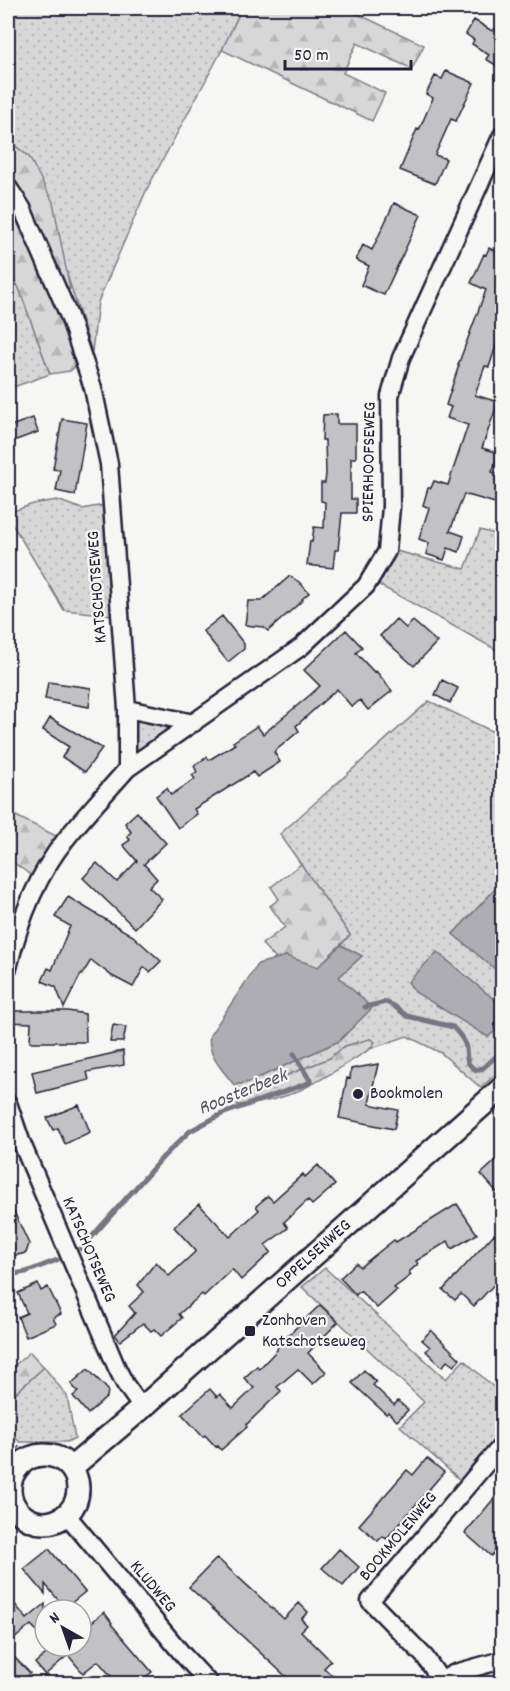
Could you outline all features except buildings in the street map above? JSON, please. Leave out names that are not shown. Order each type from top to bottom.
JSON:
[{"type":"street","name":"SPIERHOOFSEWEG","points":[[127,769],[301,647],[366,586],[387,551],[391,507],[390,396],[401,358],[502,135]]},
{"type":"street","name":"KATSCHOTSEWEG","points":[[8,187],[22,208],[64,306],[93,388],[109,464],[127,709],[127,769]]},
{"type":"street","points":[[127,709],[194,723]]},
{"type":"street","points":[[8,968],[15,937],[32,894],[46,868],[65,840],[127,769]]},
{"type":"street","name":"OPPELSENWEG","points":[[71,1468],[142,1408],[502,1088]]},
{"type":"street","name":"KATSCHOTSEWEG","points":[[8,1103],[21,1141],[116,1366],[142,1408]]},
{"type":"street","name":"BOOKMOLENWEG","points":[[437,1681],[425,1657],[370,1601],[502,1445]]},
{"type":"street","points":[[46,1455],[60,1459],[71,1468],[78,1487],[76,1497],[66,1514],[55,1521],[43,1523],[14,1520],[9,1489],[16,1464],[46,1455]]},
{"type":"street","name":"KLUDWEG","points":[[66,1514],[184,1656],[210,1683]]},
{"type":"street","points":[[437,1681],[477,1666],[502,1660]]},
{"type":"path","points":[[8,1440],[16,1464]]},
{"type":"green space","points":[[8,8],[242,8],[222,50],[146,191],[98,302],[92,352],[29,157],[8,140]]},
{"type":"green space","points":[[242,8],[345,8],[424,45],[412,69],[357,43],[343,73],[385,93],[372,121],[222,50]]},
{"type":"green space","points":[[8,140],[29,157],[53,202],[70,289],[52,293],[77,365],[70,371],[50,374],[19,288],[8,268]]},
{"type":"green space","points":[[8,268],[19,288],[50,374],[8,389]]},
{"type":"green space","points":[[57,500],[82,509],[104,505],[112,615],[64,610],[8,517],[8,513],[33,504]]},
{"type":"green space","points":[[480,530],[502,536],[502,653],[379,585],[396,551],[465,569]]},
{"type":"green space","points":[[429,701],[502,736],[502,882],[453,934],[502,975],[502,1006],[437,952],[488,1036],[502,1025],[502,1068],[481,1088],[441,1053],[407,1036],[370,1049],[374,1042],[370,1039],[345,1046],[330,1058],[240,1094],[234,1085],[249,1082],[339,1041],[339,977],[362,956],[341,945],[350,935],[280,834]]},
{"type":"green space","points":[[133,719],[171,728],[172,728],[134,755]]},
{"type":"green space","points":[[8,812],[58,837],[34,877],[8,859]]},
{"type":"green space","points":[[301,864],[350,935],[318,967],[286,956],[276,959],[262,944],[285,927],[270,906],[279,899],[271,887]]},
{"type":"green space","points":[[370,1039],[375,1042],[370,1049],[307,1087],[274,1100],[237,1105],[240,1094],[330,1058],[345,1046]]},
{"type":"green space","points":[[325,1268],[446,1379],[464,1360],[502,1395],[502,1435],[462,1482],[400,1426],[424,1402],[302,1287]]},
{"type":"green space","points":[[30,1352],[44,1367],[8,1400],[8,1371]]},
{"type":"green space","points":[[44,1367],[67,1396],[75,1438],[67,1442],[20,1442],[8,1431],[8,1400]]},
{"type":"shaded area","points":[[502,882],[502,975],[453,934]]},
{"type":"shaded area","points":[[341,945],[362,956],[339,977],[372,1008],[339,1041],[249,1082],[234,1085],[213,1056],[209,1042],[210,1035],[258,964],[286,956],[318,967]]},
{"type":"shaded area","points":[[437,952],[502,1006],[502,1025],[488,1037],[415,992],[408,982]]},
{"type":"waterway","name":"Roosterbeek","points":[[365,1007],[386,1002],[407,1016],[453,1027],[464,1042],[469,1064],[476,1070],[483,1068],[502,1051]]},
{"type":"waterway","name":"Roosterbeek","points":[[81,1249],[163,1157],[190,1131],[222,1114],[311,1082],[294,1054]]},
{"type":"waterway","name":"Roosterbeek","points":[[8,1275],[26,1272],[57,1260]]},
{"type":"place","name":"Bookmolen","points":[[358,1094]]},
{"type":"place","name":"Zonhoven Katschotseweg","points":[[250,1331]]}]
